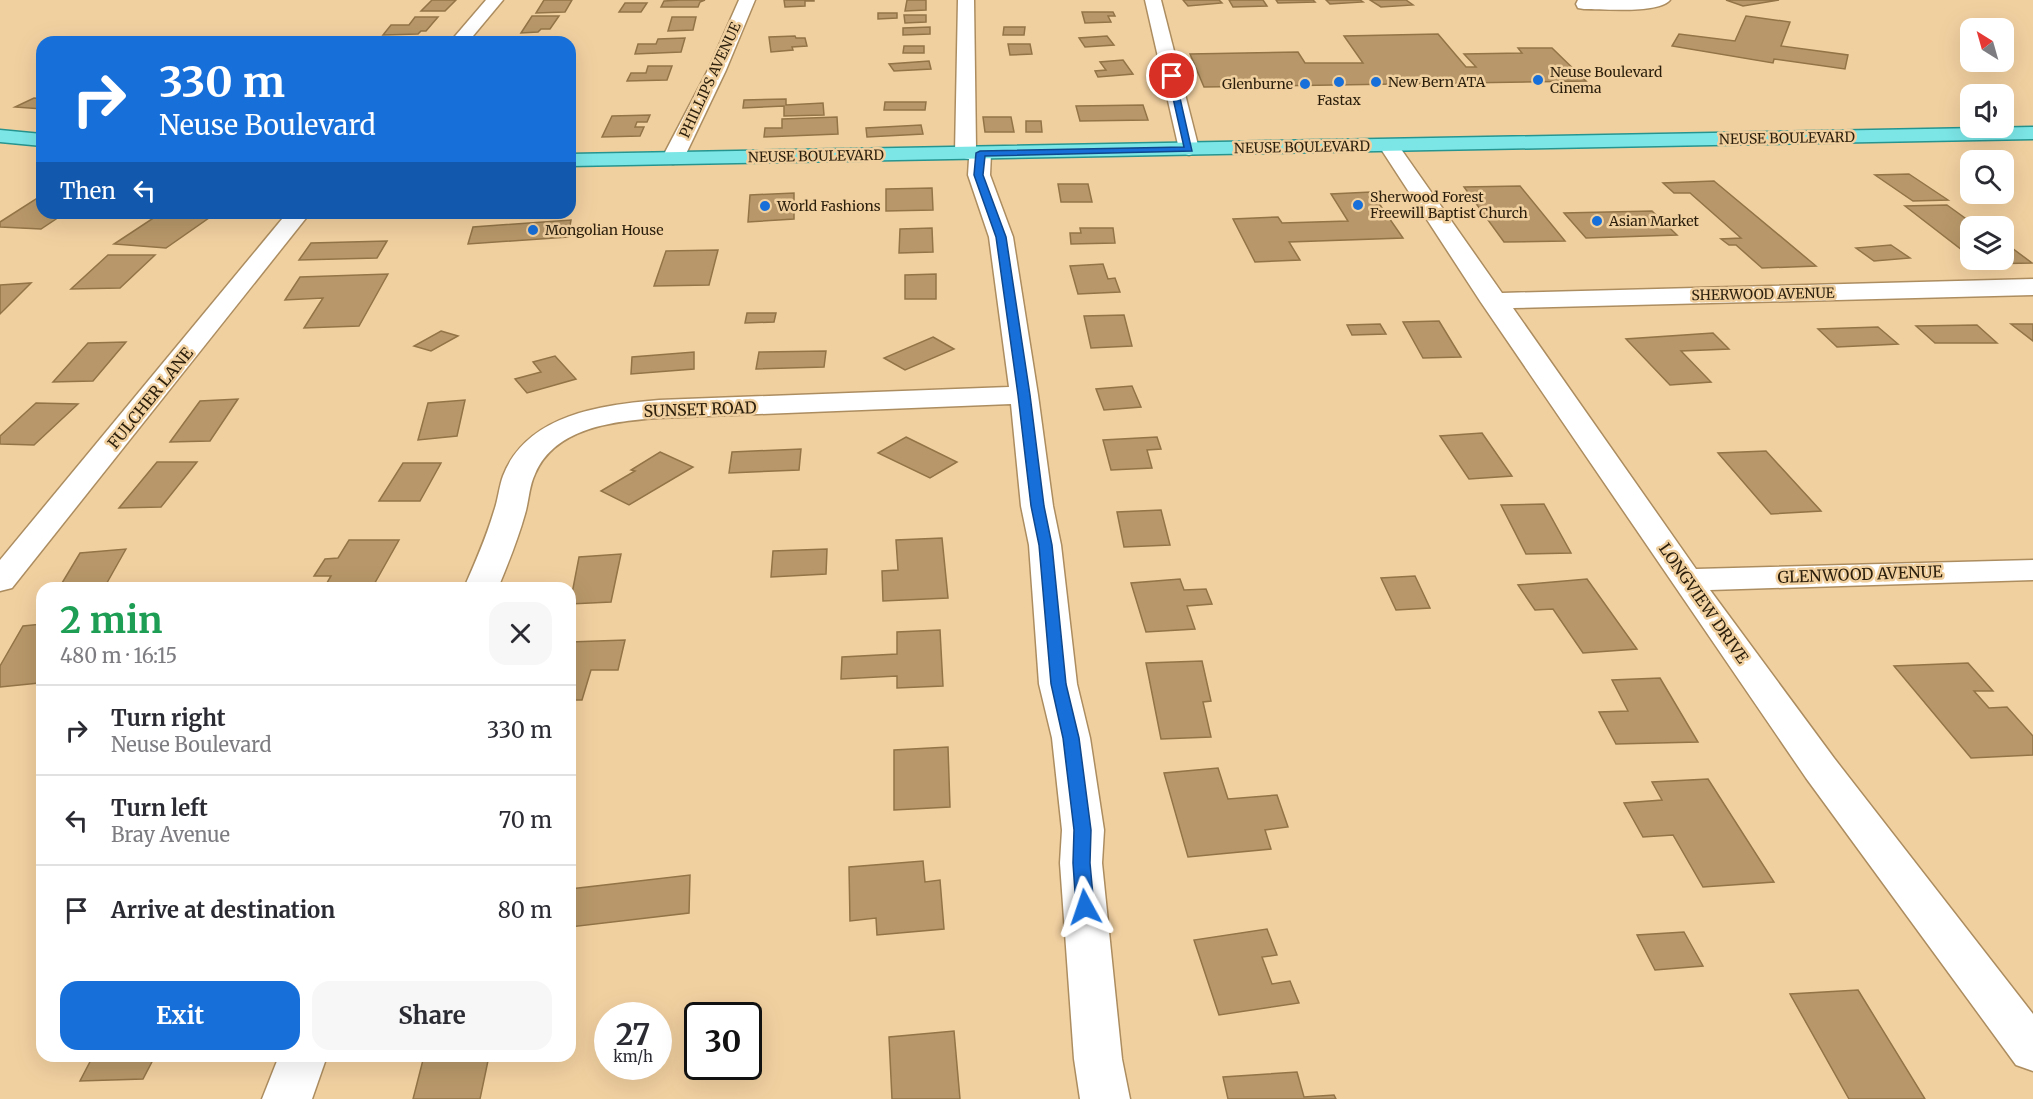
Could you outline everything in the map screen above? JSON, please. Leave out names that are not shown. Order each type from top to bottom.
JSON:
[{"type":"main road","name":"NEUSE BOULEVARD","points":[[576,160],[2033,133]]},
{"type":"main road","points":[[0,136],[36,139]]},
{"type":"street","points":[[464,36],[495,0]]},
{"type":"street","name":"PHILLIPS AVENUE","points":[[673,158],[717,69],[747,0]]},
{"type":"street","points":[[966,0],[973,153],[1001,237],[1024,395],[1037,506],[1046,545],[1058,684],[1071,738],[1083,830],[1082,863],[1098,1059],[1105,1099]]},
{"type":"street","points":[[1153,0],[1189,149]]},
{"type":"street","points":[[1584,4],[1630,5],[1662,0]]},
{"type":"street","name":"LONGVIEW DRIVE","points":[[1389,146],[1686,580],[1820,768],[2033,1050]]},
{"type":"street","name":"FULCHER LANE","points":[[0,581],[75,492],[294,219]]},
{"type":"street","name":"SHERWOOD AVENUE","points":[[1494,301],[2033,287]]},
{"type":"street","name":"SUNSET ROAD","points":[[483,582],[504,528],[519,475],[532,454],[554,435],[587,420],[608,414],[659,410],[1024,395]]},
{"type":"street","name":"GLENWOOD AVENUE","points":[[1686,580],[2033,570]]},
{"type":"street","points":[[287,1099],[301,1062]]},
{"type":"building","points":[[432,0],[456,0],[445,11],[421,11]]},
{"type":"building","points":[[544,0],[572,0],[565,12],[536,13]]},
{"type":"building","points":[[705,0],[700,2],[698,7],[661,7],[664,1]]},
{"type":"building","points":[[784,0],[814,1],[805,1],[805,6],[785,7]]},
{"type":"building","points":[[907,0],[926,0],[926,10],[905,11]]},
{"type":"building","points":[[1183,0],[1219,0],[1222,3],[1188,6]]},
{"type":"building","points":[[1229,0],[1263,0],[1267,6],[1233,7]]},
{"type":"building","points":[[1276,0],[1313,0],[1315,2],[1278,3]]},
{"type":"building","points":[[1326,0],[1360,0],[1363,2],[1330,4]]},
{"type":"building","points":[[1370,0],[1406,0],[1413,5],[1381,7]]},
{"type":"building","points":[[1726,0],[1779,0],[1743,6]]},
{"type":"building","points":[[625,3],[647,3],[641,12],[619,12]]},
{"type":"building","points":[[1082,12],[1113,12],[1115,16],[1108,16],[1111,22],[1085,23]]},
{"type":"building","points":[[878,13],[897,13],[897,18],[878,19]]},
{"type":"building","points":[[904,15],[926,15],[926,22],[905,23]]},
{"type":"building","points":[[532,16],[559,16],[550,29],[521,33]]},
{"type":"building","points":[[1746,16],[1790,22],[1781,46],[1848,55],[1845,69],[1774,59],[1773,63],[1672,46],[1679,34],[1735,41]]},
{"type":"building","points":[[415,17],[438,17],[426,31],[418,34],[383,35],[391,25],[409,25]]},
{"type":"building","points":[[672,17],[696,17],[693,30],[668,31]]},
{"type":"building","points":[[930,27],[930,34],[903,35],[903,28]]},
{"type":"building","points":[[1004,27],[1025,27],[1024,35],[1003,35]]},
{"type":"building","points":[[1438,34],[1466,67],[1476,67],[1464,54],[1522,53],[1518,48],[1552,48],[1586,81],[1204,87],[1190,54],[1298,52],[1305,63],[1363,63],[1344,36]]},
{"type":"building","points":[[1107,36],[1114,45],[1085,47],[1079,38]]},
{"type":"building","points":[[769,37],[805,38],[807,46],[771,52]]},
{"type":"building","points":[[685,38],[681,52],[635,54],[638,44],[656,44],[658,39]]},
{"type":"building","points":[[1008,44],[1030,44],[1032,54],[1010,55]]},
{"type":"building","points":[[904,46],[924,46],[924,53],[903,53]]},
{"type":"building","points":[[1123,60],[1133,74],[1098,77],[1095,71],[1106,70],[1100,62]]},
{"type":"building","points":[[929,61],[931,69],[894,71],[889,64]]},
{"type":"building","points":[[648,66],[672,66],[667,80],[627,81],[631,73],[646,73]]},
{"type":"building","points":[[34,98],[36,98],[36,109],[15,107]]},
{"type":"building","points":[[786,99],[786,105],[823,103],[824,115],[784,116],[784,106],[743,108],[744,100]]},
{"type":"building","points":[[885,102],[926,102],[925,110],[884,110]]},
{"type":"building","points":[[1143,105],[1148,120],[1080,121],[1076,106]]},
{"type":"building","points":[[650,115],[647,122],[637,122],[635,127],[644,127],[640,136],[602,137],[612,116]]},
{"type":"building","points":[[837,117],[838,134],[764,137],[765,128],[782,128],[782,119]]},
{"type":"building","points":[[983,117],[1011,117],[1014,132],[985,132]]},
{"type":"building","points":[[1026,121],[1041,121],[1042,132],[1026,132]]},
{"type":"building","points":[[921,125],[923,134],[867,137],[866,128]]},
{"type":"building","points":[[1909,174],[1948,200],[1913,201],[1875,175]]},
{"type":"building","points":[[1714,181],[1816,266],[1762,268],[1736,245],[1729,245],[1721,239],[1741,238],[1690,193],[1674,193],[1663,183]]},
{"type":"building","points":[[1058,184],[1088,184],[1092,202],[1061,202]]},
{"type":"building","points":[[1520,186],[1565,241],[1504,242],[1464,187]]},
{"type":"building","points":[[932,188],[933,210],[886,211],[886,189]]},
{"type":"building","points":[[1371,192],[1403,238],[1289,242],[1300,260],[1255,262],[1233,219],[1278,217],[1282,223],[1348,221],[1331,194]]},
{"type":"building","points":[[794,193],[794,219],[748,222],[750,195]]},
{"type":"building","points":[[36,199],[36,219],[56,219],[41,229],[0,227],[0,222]]},
{"type":"building","points":[[1947,205],[1962,216],[1960,216],[1960,248],[1905,206]]},
{"type":"building","points":[[1652,211],[1677,235],[1586,238],[1564,213]]},
{"type":"building","points":[[152,219],[207,219],[166,248],[114,244]]},
{"type":"building","points":[[571,220],[568,237],[468,244],[473,227]]},
{"type":"building","points":[[932,228],[933,252],[899,253],[900,229]]},
{"type":"building","points":[[1080,228],[1113,228],[1115,243],[1071,244],[1070,233],[1081,233]]},
{"type":"building","points":[[387,241],[377,258],[299,260],[311,243]]},
{"type":"building","points":[[1891,245],[1910,258],[1874,261],[1856,248]]},
{"type":"building","points":[[718,250],[709,285],[654,286],[666,251]]},
{"type":"building","points":[[2014,250],[2032,263],[2014,263]]},
{"type":"building","points":[[108,255],[155,255],[120,288],[71,289]]},
{"type":"building","points":[[1103,264],[1108,279],[1115,278],[1120,292],[1078,294],[1070,266]]},
{"type":"building","points":[[388,274],[359,326],[304,328],[323,298],[285,300],[300,277]]},
{"type":"building","points":[[936,274],[936,299],[905,299],[905,275]]},
{"type":"building","points":[[31,283],[0,314],[0,285]]},
{"type":"building","points":[[747,313],[776,313],[774,322],[745,323]]},
{"type":"building","points":[[1124,315],[1132,346],[1091,348],[1084,316]]},
{"type":"building","points":[[1439,321],[1461,357],[1423,358],[1403,322]]},
{"type":"building","points":[[1380,324],[1386,334],[1352,335],[1347,325]]},
{"type":"building","points":[[2011,324],[2033,324],[2033,341]]},
{"type":"building","points":[[1977,325],[1997,343],[1935,343],[1916,326]]},
{"type":"building","points":[[1878,327],[1898,344],[1837,347],[1818,329]]},
{"type":"building","points":[[441,331],[458,336],[431,351],[414,346]]},
{"type":"building","points":[[1713,333],[1729,349],[1681,351],[1711,382],[1670,385],[1626,339]]},
{"type":"building","points":[[933,337],[954,349],[905,370],[884,358]]},
{"type":"building","points":[[126,342],[93,381],[53,382],[88,343]]},
{"type":"building","points":[[826,351],[824,367],[756,369],[759,352]]},
{"type":"building","points":[[694,352],[694,369],[631,374],[632,357]]},
{"type":"building","points":[[555,356],[576,379],[527,393],[515,379],[541,372],[533,362]]},
{"type":"building","points":[[1132,386],[1141,407],[1104,410],[1096,389]]},
{"type":"building","points":[[238,399],[210,441],[170,442],[200,401]]},
{"type":"building","points":[[465,400],[457,436],[418,440],[428,403]]},
{"type":"building","points":[[36,403],[78,404],[34,445],[0,444],[0,436]]},
{"type":"building","points":[[1482,433],[1512,476],[1469,479],[1440,436]]},
{"type":"building","points":[[906,437],[957,462],[930,478],[878,453]]},
{"type":"building","points":[[1157,437],[1161,449],[1147,450],[1152,468],[1111,470],[1103,440]]},
{"type":"building","points":[[801,449],[799,470],[729,473],[732,452]]},
{"type":"building","points":[[1766,451],[1821,511],[1771,514],[1718,453]]},
{"type":"building","points":[[660,452],[693,467],[629,505],[601,491],[635,471],[631,470]]},
{"type":"building","points":[[157,462],[197,462],[161,507],[119,508]]},
{"type":"building","points":[[403,463],[441,463],[420,501],[379,501]]},
{"type":"building","points":[[1544,504],[1571,553],[1526,554],[1501,505]]},
{"type":"building","points":[[1161,510],[1170,545],[1124,547],[1117,512]]},
{"type":"building","points":[[942,538],[948,598],[883,601],[882,571],[898,570],[896,540]]},
{"type":"building","points":[[349,540],[399,540],[375,582],[328,582],[331,576],[314,576],[325,559],[338,558]]},
{"type":"building","points":[[126,549],[107,582],[63,582],[80,553]]},
{"type":"building","points":[[827,549],[826,574],[771,577],[773,551]]},
{"type":"building","points":[[621,554],[611,602],[576,604],[574,582],[579,557]]},
{"type":"building","points":[[1415,576],[1430,608],[1396,610],[1381,578]]},
{"type":"building","points":[[1180,579],[1184,590],[1206,589],[1212,604],[1187,606],[1195,629],[1146,632],[1131,583]]},
{"type":"building","points":[[1587,579],[1637,649],[1583,653],[1553,609],[1535,610],[1518,585]]},
{"type":"building","points":[[36,625],[36,683],[0,687],[0,666],[23,626]]},
{"type":"building","points":[[940,630],[943,686],[897,688],[897,676],[841,679],[842,657],[897,654],[897,632]]},
{"type":"building","points":[[625,640],[618,670],[591,670],[582,700],[576,700],[576,642]]},
{"type":"building","points":[[1202,661],[1211,701],[1203,702],[1211,737],[1161,739],[1146,663]]},
{"type":"building","points":[[1968,663],[1993,691],[1974,691],[1989,708],[2007,707],[2033,736],[2033,755],[1971,758],[1894,666]]},
{"type":"building","points":[[1660,678],[1698,742],[1616,744],[1599,712],[1628,711],[1612,680]]},
{"type":"building","points":[[948,747],[950,807],[894,810],[894,750]]},
{"type":"building","points":[[1218,768],[1228,799],[1277,795],[1288,827],[1265,830],[1271,849],[1188,857],[1164,773]]},
{"type":"building","points":[[1708,779],[1774,882],[1703,887],[1673,835],[1643,837],[1624,803],[1662,800],[1652,782]]},
{"type":"building","points":[[923,861],[925,882],[940,880],[944,929],[877,935],[876,918],[850,921],[849,867]]},
{"type":"building","points":[[690,875],[689,913],[576,926],[576,888]]},
{"type":"building","points":[[1267,929],[1277,955],[1262,957],[1272,984],[1290,981],[1299,1003],[1219,1015],[1194,940]]},
{"type":"building","points":[[1684,932],[1703,966],[1655,970],[1637,935]]},
{"type":"building","points":[[1858,990],[1925,1099],[1849,1099],[1790,994]]},
{"type":"building","points":[[954,1031],[960,1099],[892,1099],[889,1037]]},
{"type":"building","points":[[90,1062],[152,1062],[143,1079],[80,1081]]},
{"type":"building","points":[[422,1062],[488,1062],[480,1099],[413,1099]]},
{"type":"building","points":[[1297,1072],[1304,1097],[1334,1095],[1336,1099],[1228,1099],[1223,1077]]},
{"type":"place","name":"Neuse Boulevard Cinema","points":[[1538,80]]},
{"type":"place","name":"Fastax","points":[[1339,82]]},
{"type":"place","name":"New Bern ATA","points":[[1376,82]]},
{"type":"place","name":"Glenburne","points":[[1305,84]]},
{"type":"place","name":"Sherwood Forest Freewill Baptist Church","points":[[1358,205]]},
{"type":"place","name":"World Fashions","points":[[765,206]]},
{"type":"place","name":"Asian Market","points":[[1597,221]]},
{"type":"place","name":"Mongolian House","points":[[533,230]]},
{"type":"route","points":[[1085,907],[1082,863],[1083,830],[1071,738],[1058,684],[1046,545],[1037,506],[1024,395],[1001,237],[979,175],[980,153],[1189,149],[1172,76]]}]
